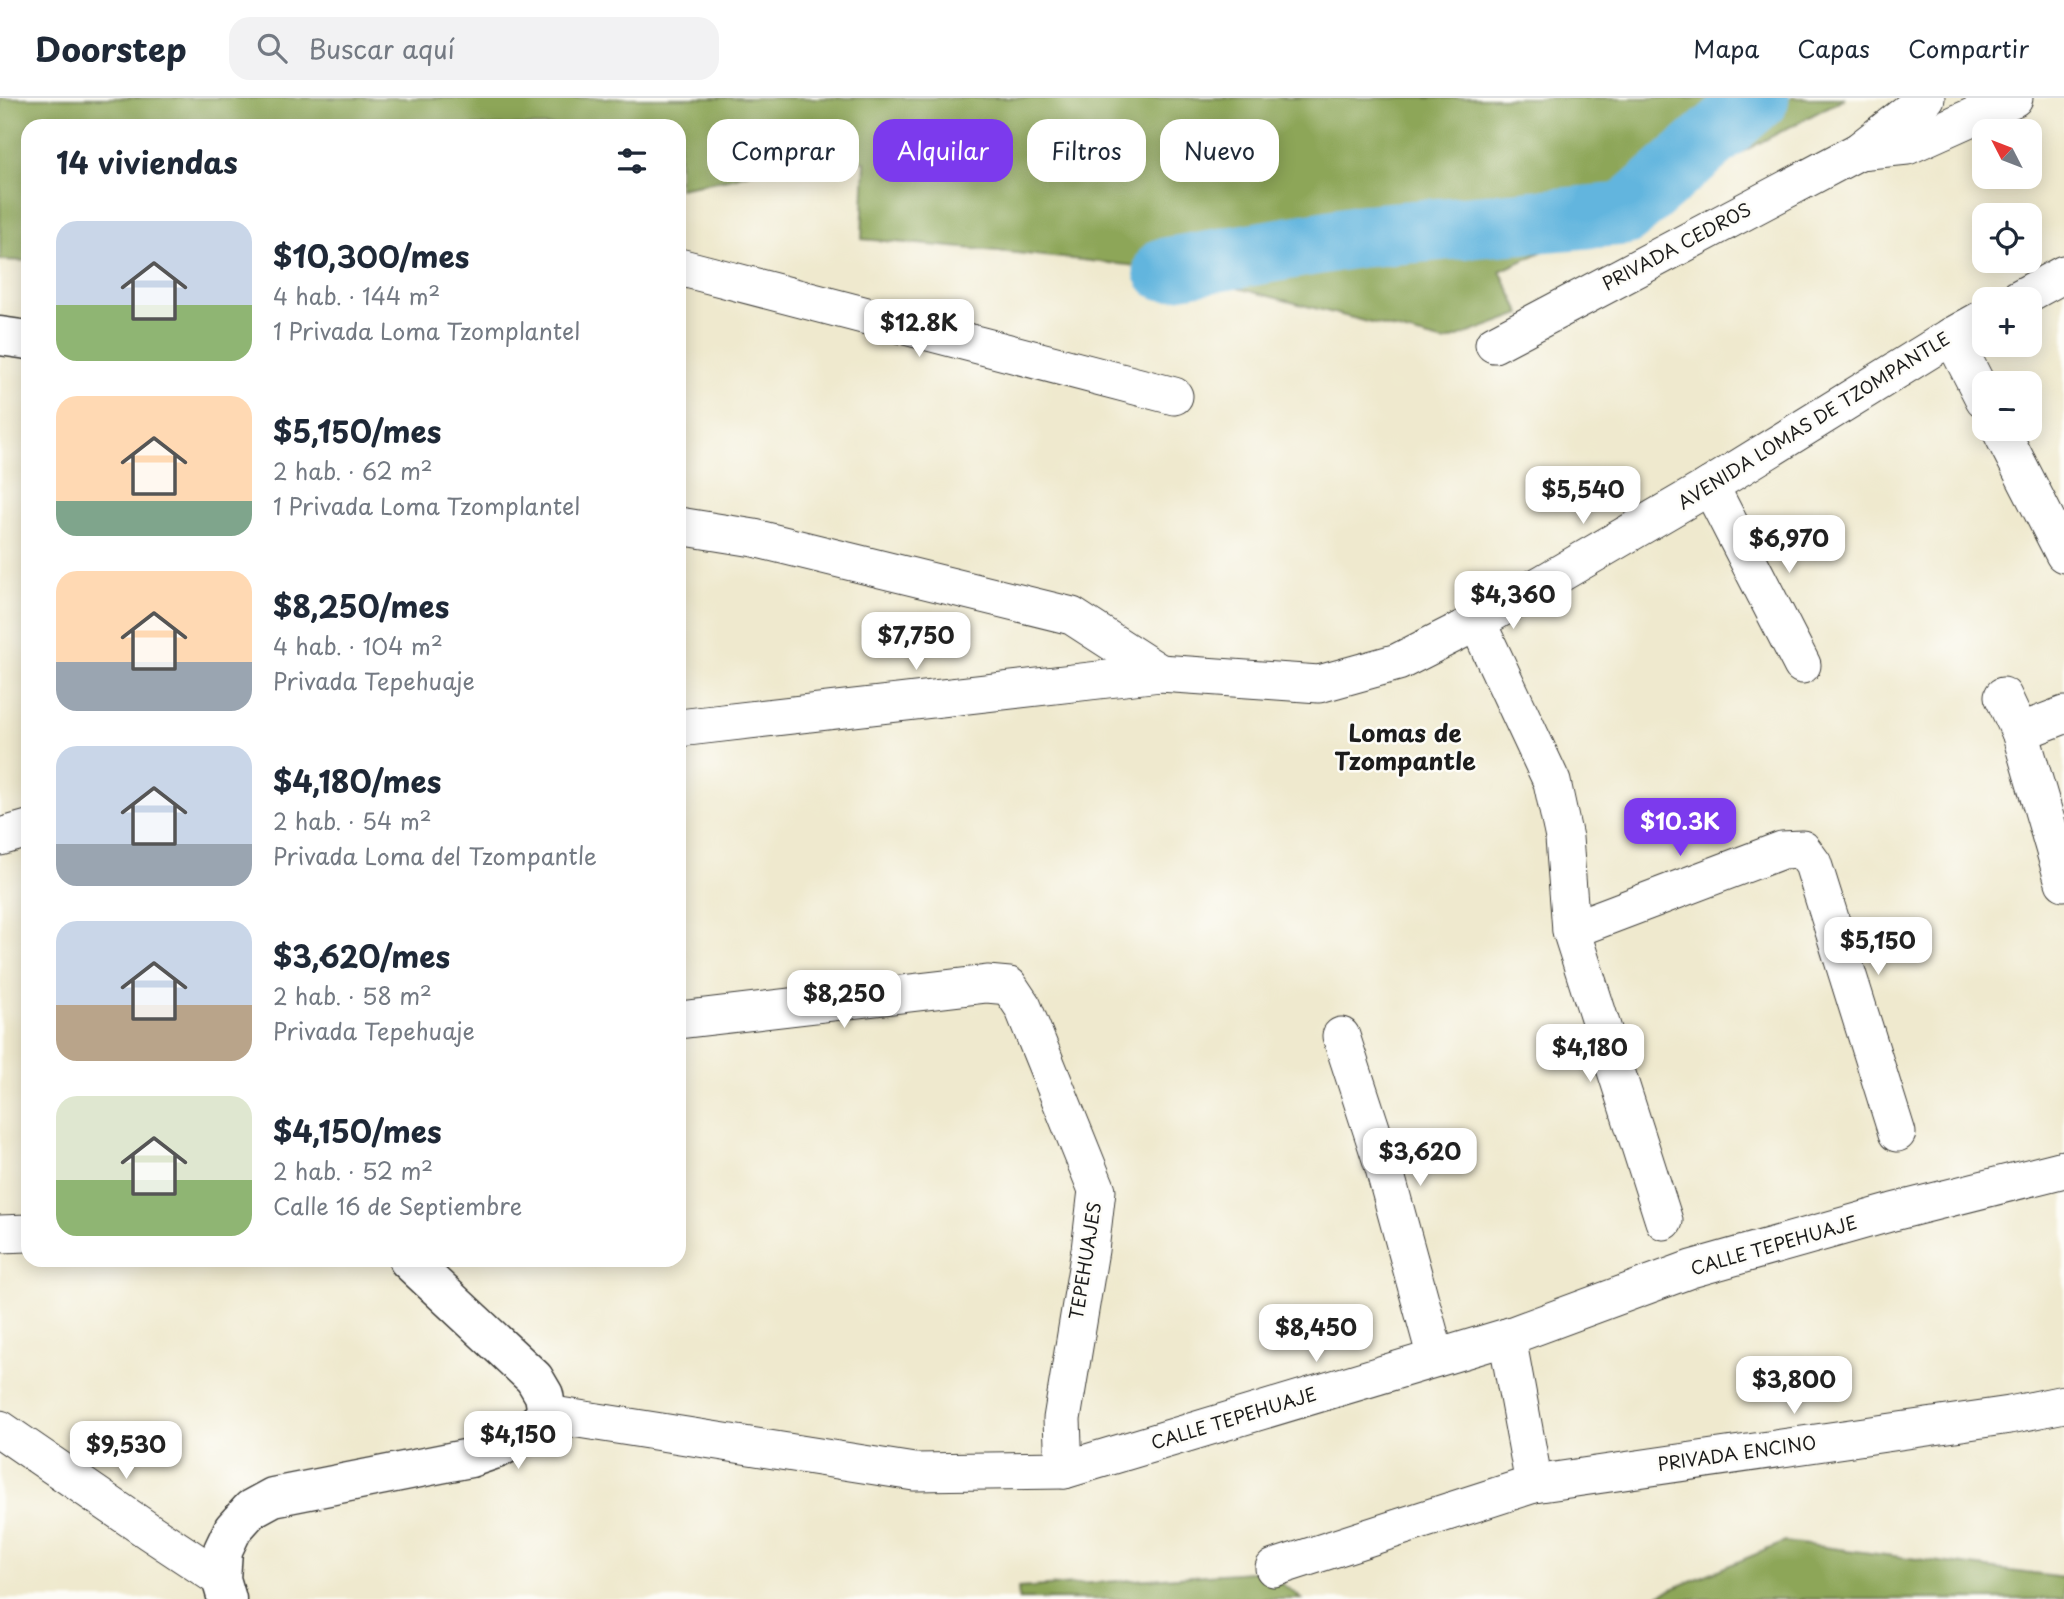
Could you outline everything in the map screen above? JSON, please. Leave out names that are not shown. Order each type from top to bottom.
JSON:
[{"type":"street","name":"PRIVADA CEDROS","points":[[1494,344],[1859,151],[1926,98]]},
{"type":"street","name":"PRIVADA CEDROS","points":[[1859,151],[1907,146],[2014,98]]},
{"type":"street","points":[[686,269],[1174,396]]},
{"type":"street","points":[[2040,287],[2064,274]]},
{"type":"street","name":"AVENIDA LOMAS DE TZOMPANTLE","points":[[686,727],[1160,673],[1319,684],[1398,662],[1476,622],[1710,486],[1972,325]]},
{"type":"street","points":[[0,336],[21,339]]},
{"type":"street","points":[[1952,336],[1972,375]]},
{"type":"street","points":[[2006,441],[2064,554]]},
{"type":"street","points":[[1710,486],[1802,665]]},
{"type":"street","points":[[686,527],[754,538],[1072,616],[1160,673]]},
{"type":"street","points":[[1476,622],[1552,782],[1564,838],[1571,930],[1664,1221]]},
{"type":"street","points":[[2003,696],[2020,732],[2064,882]]},
{"type":"street","points":[[2020,732],[2064,715]]},
{"type":"street","points":[[0,837],[21,831]]},
{"type":"street","points":[[1571,930],[1782,850],[1802,849],[1813,864],[1897,1133]]},
{"type":"street","name":"TEPEHUAJES","points":[[686,1019],[987,984],[1009,986],[1023,1007],[1097,1190],[1090,1250],[1062,1419],[1064,1470]]},
{"type":"street","points":[[1341,1037],[1384,1168],[1436,1358]]},
{"type":"street","name":"CALLE TEPEHUAJE","points":[[547,1414],[914,1472],[1064,1470],[1507,1337],[1691,1269],[1893,1212],[2064,1169]]},
{"type":"street","points":[[0,1234],[21,1233]]},
{"type":"street","points":[[224,1589],[223,1550],[233,1528],[251,1509],[273,1497],[470,1458],[499,1448],[526,1433],[547,1414],[544,1395],[534,1378],[415,1267]]},
{"type":"street","points":[[1507,1337],[1534,1484]]},
{"type":"street","name":"PRIVADA ENCINO","points":[[1274,1568],[1534,1484],[2010,1415],[2064,1404]]},
{"type":"street","points":[[0,1429],[150,1532],[224,1589]]},
{"type":"green space","points":[[0,98],[1845,98],[1624,214],[1500,271],[1521,314],[1444,342],[1165,269],[862,239],[865,161],[859,160],[859,119],[707,119],[707,182],[711,182],[686,187],[686,119],[21,119],[21,261],[0,260]]},
{"type":"green space","points":[[1785,1542],[2064,1578],[2064,1599],[1648,1599]]},
{"type":"green space","points":[[1265,1571],[1302,1599],[1019,1599],[1018,1588]]},
{"type":"waterway","points":[[1165,269],[1361,236],[1624,214],[1758,98]]},
{"type":"district","name":"Lomas de Tzompantle","points":[[1405,748]]}]
